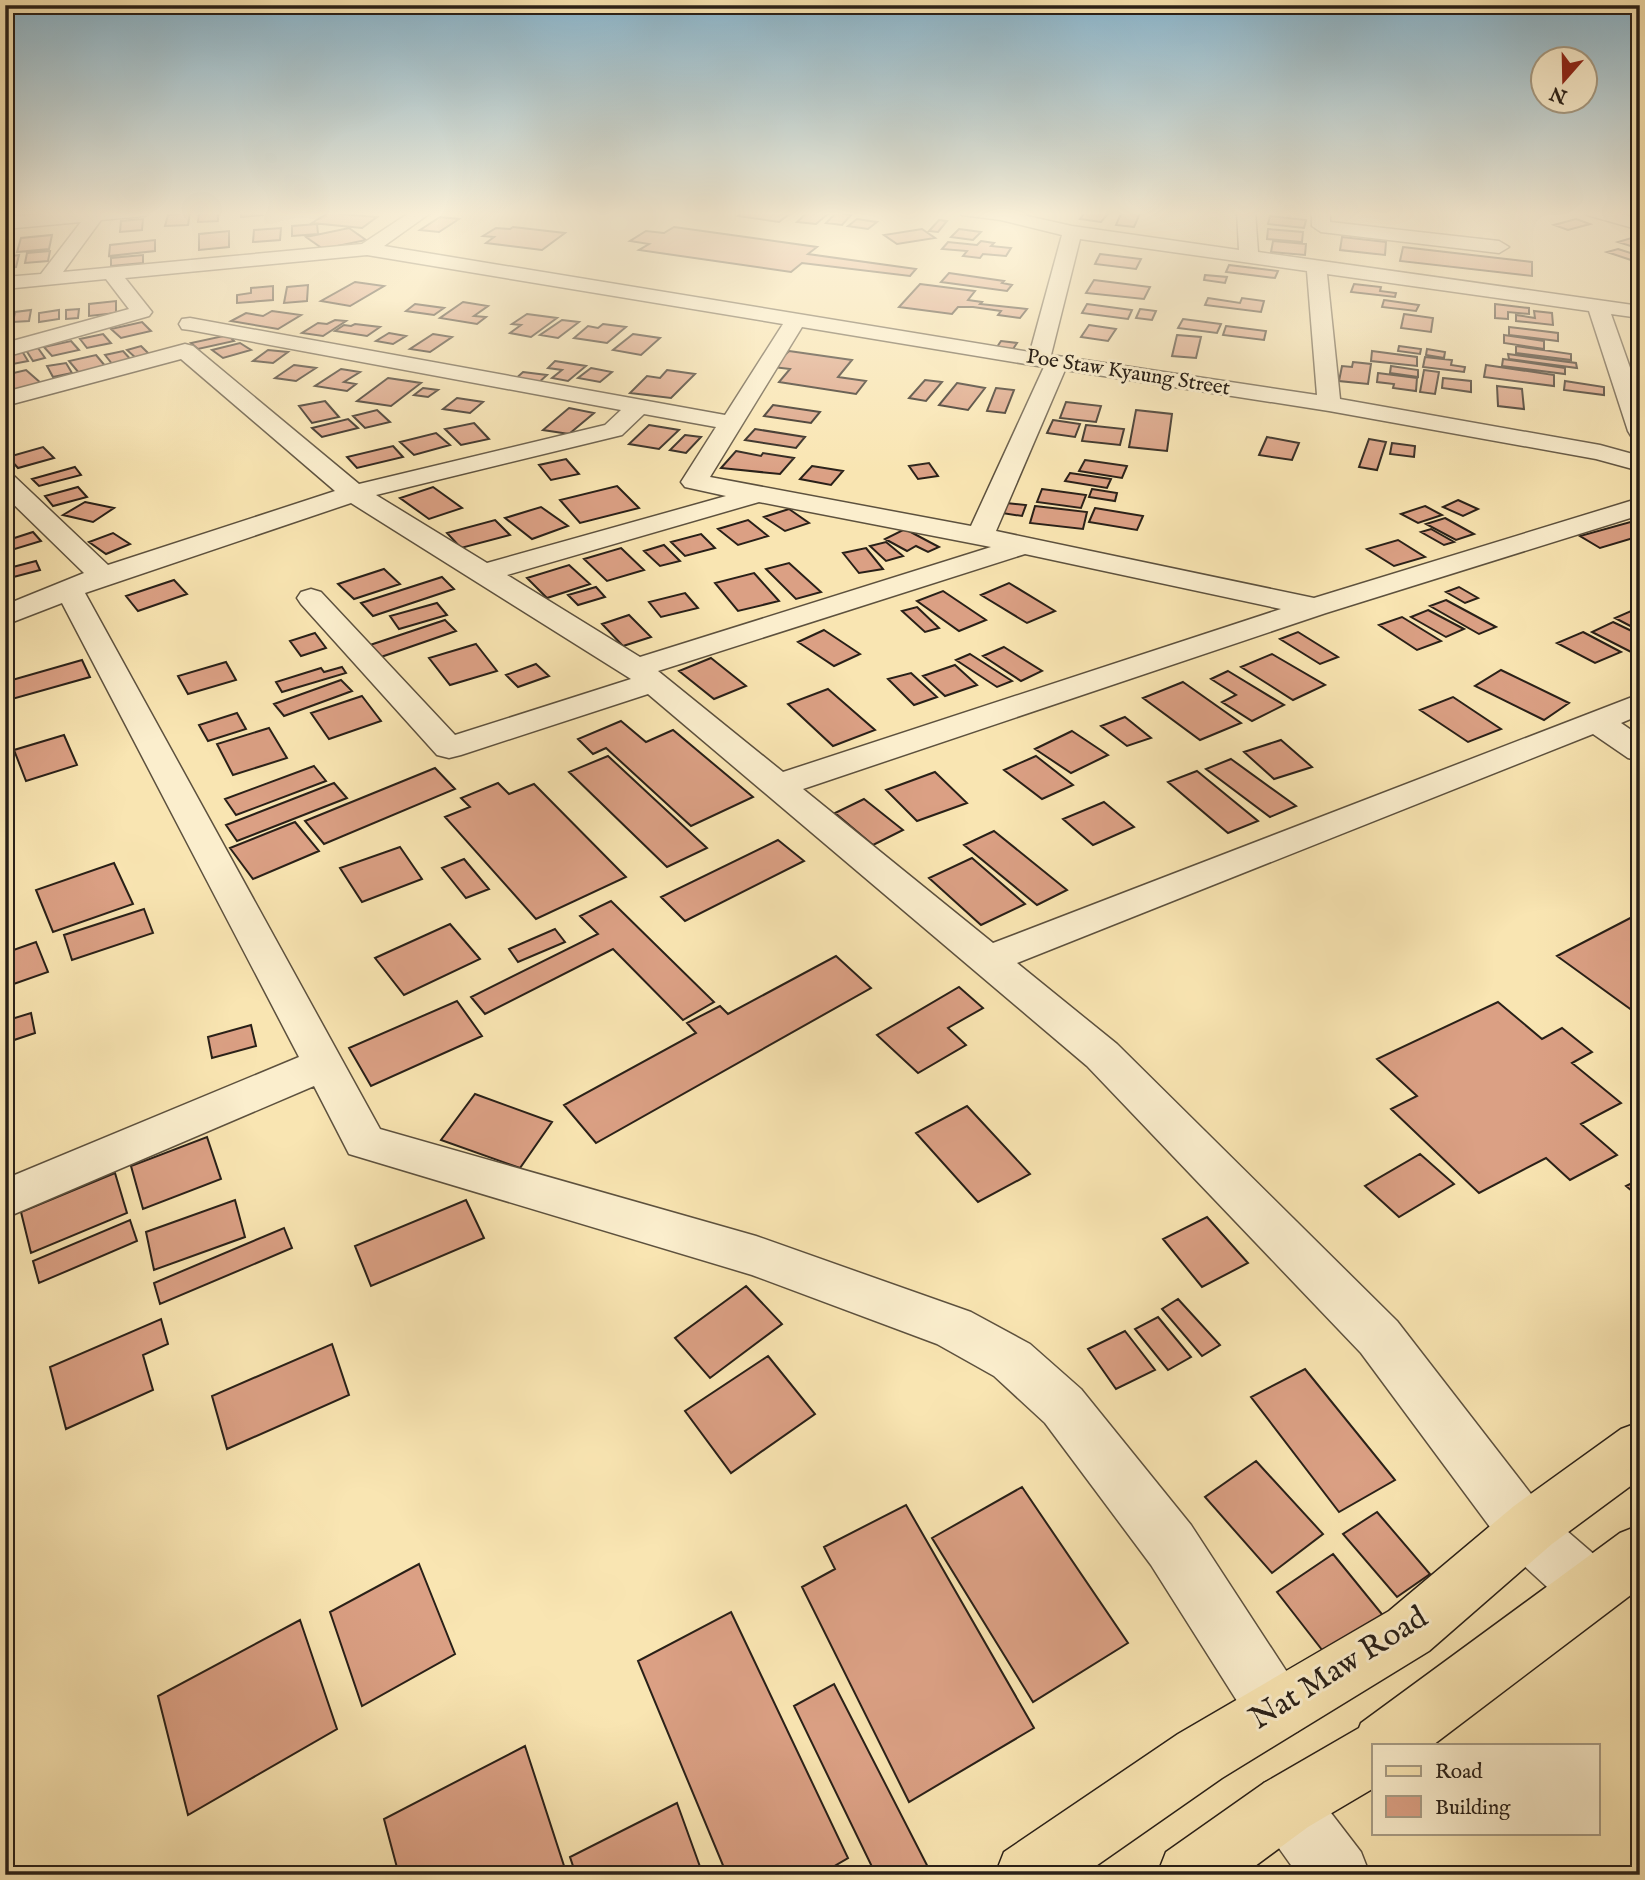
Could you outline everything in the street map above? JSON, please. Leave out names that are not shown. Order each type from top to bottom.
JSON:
[{"type":"main road","name":"Nat Maw Road","points":[[1027,1875],[1200,1755],[1409,1631],[1526,1531],[1640,1447]]},
{"type":"main road","points":[[1385,1744],[1640,1553]]},
{"type":"main road","points":[[1189,1875],[1286,1805],[1372,1754]]},
{"type":"street","points":[[5,350],[142,312],[131,299]]},
{"type":"street","points":[[179,299],[190,324],[185,351]]},
{"type":"street","name":"Poe Staw Kyaung Street","points":[[667,299],[1329,404],[1600,452],[1640,464]]},
{"type":"street","points":[[980,536],[1048,361],[1060,299]]},
{"type":"street","points":[[1319,299],[1329,404]]},
{"type":"street","points":[[1552,299],[1640,312]]},
{"type":"street","points":[[1597,305],[1633,390],[1640,431]]},
{"type":"street","points":[[796,320],[694,482],[980,536],[1316,607]]},
{"type":"street","points":[[190,324],[731,423]]},
{"type":"street","points":[[5,398],[185,351]]},
{"type":"street","points":[[185,351],[354,494],[645,675],[1102,1055],[1379,1337],[1526,1531],[1591,1589]]},
{"type":"street","points":[[5,616],[103,576],[354,494],[613,430],[639,406]]},
{"type":"street","points":[[5,481],[103,576]]},
{"type":"street","points":[[481,574],[759,494]]},
{"type":"street","points":[[777,786],[1316,607],[1640,506]]},
{"type":"street","points":[[5,520],[37,511]]},
{"type":"street","points":[[311,598],[449,748],[645,675],[1024,545]]},
{"type":"street","points":[[69,590],[365,1142],[756,1256],[954,1328],[1012,1360],[1063,1406],[1171,1545],[1278,1710]]},
{"type":"street","points":[[987,960],[1640,704]]},
{"type":"street","points":[[1596,721],[1640,751]]},
{"type":"street","points":[[5,1199],[324,1065]]},
{"type":"street","points":[[1286,1805],[1338,1875]]},
{"type":"building","points":[[237,299],[273,299],[273,300],[237,303]]},
{"type":"building","points":[[285,299],[307,299],[307,301],[284,303]]},
{"type":"building","points":[[325,299],[362,299],[350,306],[321,301]]},
{"type":"building","points":[[907,299],[969,299],[982,302],[980,304],[1027,309],[1020,318],[998,315],[1001,311],[973,307],[958,307],[952,314],[899,307]]},
{"type":"building","points":[[1208,299],[1240,303],[1242,299],[1264,301],[1261,312],[1205,305]]},
{"type":"building","points":[[1384,300],[1419,305],[1416,311],[1382,307]]},
{"type":"building","points":[[116,301],[116,313],[89,316],[89,304]]},
{"type":"building","points":[[463,302],[488,306],[474,316],[486,317],[477,324],[440,318]]},
{"type":"building","points":[[415,304],[444,308],[434,315],[406,311]]},
{"type":"building","points":[[1087,304],[1132,310],[1128,319],[1082,313]]},
{"type":"building","points":[[1495,304],[1529,308],[1529,314],[1508,312],[1508,319],[1495,318]]},
{"type":"building","points":[[79,309],[78,318],[66,319],[66,310]]},
{"type":"building","points":[[1140,309],[1156,311],[1152,320],[1136,318]]},
{"type":"building","points":[[31,310],[29,321],[13,322],[15,312]]},
{"type":"building","points":[[59,310],[59,319],[39,322],[39,313]]},
{"type":"building","points":[[272,311],[301,315],[278,329],[231,321],[246,313],[263,316]]},
{"type":"building","points":[[1534,311],[1552,313],[1553,325],[1516,321],[1516,315],[1535,318]]},
{"type":"building","points":[[527,314],[557,318],[531,337],[510,333],[521,325],[512,324]]},
{"type":"building","points":[[1404,314],[1433,318],[1431,332],[1401,328]]},
{"type":"building","points":[[1183,319],[1221,324],[1217,333],[1178,328]]},
{"type":"building","points":[[335,320],[346,321],[323,336],[302,333],[318,323],[327,324]]},
{"type":"building","points":[[562,320],[579,322],[558,338],[540,335]]},
{"type":"building","points":[[142,322],[151,331],[121,338],[111,329]]},
{"type":"building","points":[[603,324],[626,327],[607,343],[574,338],[588,326],[598,328]]},
{"type":"building","points":[[344,325],[380,327],[367,336],[335,331]]},
{"type":"building","points":[[1089,325],[1116,329],[1108,341],[1081,337]]},
{"type":"building","points":[[1226,326],[1266,331],[1264,340],[1223,335]]},
{"type":"building","points":[[1509,327],[1558,333],[1558,341],[1509,335]]},
{"type":"building","points":[[389,333],[406,336],[393,344],[376,341]]},
{"type":"building","points":[[103,334],[111,343],[87,348],[80,339]]},
{"type":"building","points":[[433,334],[452,337],[430,352],[410,349]]},
{"type":"building","points":[[633,334],[660,338],[641,355],[613,350]]},
{"type":"building","points":[[228,335],[234,341],[198,349],[191,343]]},
{"type":"building","points":[[1177,335],[1201,337],[1196,358],[1172,356]]},
{"type":"building","points":[[1504,335],[1544,341],[1544,349],[1504,343]]},
{"type":"building","points":[[71,341],[79,350],[52,356],[44,347]]},
{"type":"building","points":[[1001,341],[1017,343],[1013,349],[997,347]]},
{"type":"building","points":[[240,343],[251,350],[223,358],[212,350]]},
{"type":"building","points":[[141,346],[151,356],[137,359],[127,350]]},
{"type":"building","points":[[1399,346],[1421,349],[1420,354],[1398,351]]},
{"type":"building","points":[[1516,346],[1571,354],[1571,360],[1516,353]]},
{"type":"building","points":[[38,348],[45,358],[33,361],[26,350]]},
{"type":"building","points":[[1427,349],[1445,352],[1444,358],[1426,355]]},
{"type":"building","points":[[268,350],[288,352],[273,363],[253,361]]},
{"type":"building","points":[[22,351],[28,361],[13,364],[7,354]]},
{"type":"building","points":[[123,351],[132,361],[113,365],[105,355]]},
{"type":"building","points":[[789,351],[852,360],[838,377],[866,381],[856,394],[779,382],[790,369],[773,367]]},
{"type":"building","points":[[1372,351],[1417,357],[1417,366],[1371,361]]},
{"type":"building","points":[[1508,354],[1576,363],[1577,368],[1509,359]]},
{"type":"building","points":[[96,355],[106,367],[79,373],[69,361]]},
{"type":"building","points":[[1425,357],[1452,360],[1451,365],[1465,367],[1464,372],[1423,367]]},
{"type":"building","points":[[1503,359],[1565,368],[1565,374],[1502,366]]},
{"type":"building","points":[[555,361],[586,366],[568,381],[552,378],[562,370],[548,368]]},
{"type":"building","points":[[1353,362],[1371,364],[1368,384],[1339,381],[1342,366],[1352,367]]},
{"type":"building","points":[[66,363],[72,373],[53,377],[47,366]]},
{"type":"building","points":[[294,365],[316,368],[296,381],[275,378]]},
{"type":"building","points":[[1486,365],[1554,375],[1554,386],[1484,377]]},
{"type":"building","points":[[1391,366],[1418,370],[1418,377],[1390,373]]},
{"type":"building","points":[[591,368],[612,372],[600,382],[578,378]]},
{"type":"building","points":[[341,369],[360,372],[344,382],[356,384],[347,391],[315,386]]},
{"type":"building","points":[[26,370],[42,384],[17,391],[5,380],[5,375]]},
{"type":"building","points":[[667,370],[695,374],[671,398],[630,393],[647,376],[660,378]]},
{"type":"building","points":[[1424,370],[1439,372],[1435,394],[1420,392]]},
{"type":"building","points":[[523,372],[547,375],[536,385],[513,381]]},
{"type":"building","points":[[1378,373],[1417,378],[1416,391],[1393,388],[1394,384],[1377,382]]},
{"type":"building","points":[[388,378],[421,383],[391,406],[357,401]]},
{"type":"building","points":[[1443,378],[1471,381],[1471,392],[1442,388]]},
{"type":"building","points":[[925,380],[942,382],[926,401],[909,398]]},
{"type":"building","points":[[1565,381],[1604,387],[1604,395],[1564,390]]},
{"type":"building","points":[[957,383],[985,388],[968,410],[939,405]]},
{"type":"building","points":[[1497,386],[1522,389],[1524,409],[1498,406]]},
{"type":"building","points":[[423,388],[438,390],[428,397],[414,395]]},
{"type":"building","points":[[996,388],[1014,390],[1005,413],[987,411]]},
{"type":"building","points":[[457,398],[483,402],[470,413],[443,409]]},
{"type":"building","points":[[325,401],[339,417],[312,423],[299,406]]},
{"type":"building","points":[[1066,402],[1101,406],[1096,422],[1060,418]]},
{"type":"building","points":[[773,405],[820,412],[811,423],[764,416]]},
{"type":"building","points":[[569,408],[594,413],[569,434],[543,430]]},
{"type":"building","points":[[377,410],[390,422],[365,428],[353,416]]},
{"type":"building","points":[[1136,410],[1172,414],[1167,451],[1129,447]]},
{"type":"building","points":[[348,419],[358,428],[322,437],[312,428]]},
{"type":"building","points":[[1053,420],[1080,424],[1075,437],[1047,433]]},
{"type":"building","points":[[474,423],[489,439],[461,445],[445,429]]},
{"type":"building","points":[[649,425],[679,430],[659,449],[629,444]]},
{"type":"building","points":[[1086,425],[1124,429],[1120,445],[1082,441]]},
{"type":"building","points":[[755,429],[805,437],[796,448],[745,440]]},
{"type":"building","points":[[436,433],[450,445],[414,455],[400,442]]},
{"type":"building","points":[[685,435],[701,437],[686,453],[670,450]]},
{"type":"building","points":[[1267,437],[1299,443],[1292,460],[1259,455]]},
{"type":"building","points":[[1369,439],[1386,442],[1377,470],[1359,467]]},
{"type":"building","points":[[1392,443],[1415,446],[1414,457],[1390,454]]},
{"type":"building","points":[[393,446],[403,457],[357,468],[347,457]]},
{"type":"building","points":[[43,447],[54,458],[18,468],[8,457]]},
{"type":"building","points":[[736,451],[794,458],[780,474],[721,468]]},
{"type":"building","points":[[566,459],[579,474],[551,480],[539,465]]},
{"type":"building","points":[[1085,460],[1127,466],[1122,478],[1079,471]]},
{"type":"building","points":[[929,463],[938,476],[918,479],[909,466]]},
{"type":"building","points":[[812,466],[843,471],[831,485],[800,479]]},
{"type":"building","points":[[75,467],[81,475],[39,486],[32,479]]},
{"type":"building","points":[[1070,473],[1111,479],[1107,488],[1065,481]]},
{"type":"building","points":[[617,486],[639,508],[580,523],[560,500]]},
{"type":"building","points":[[78,487],[87,497],[53,506],[45,496]]},
{"type":"building","points":[[433,487],[462,508],[429,519],[400,498]]},
{"type":"building","points":[[1042,489],[1086,495],[1081,508],[1037,502]]},
{"type":"building","points":[[1092,489],[1117,493],[1115,501],[1089,497]]},
{"type":"building","points":[[1458,500],[1478,509],[1463,516],[1443,507]]},
{"type":"building","points":[[85,502],[114,508],[93,522],[63,515]]},
{"type":"building","points":[[1006,503],[1026,505],[1022,516],[1002,513]]},
{"type":"building","points":[[1035,506],[1087,512],[1083,529],[1030,523]]},
{"type":"building","points":[[1425,506],[1442,515],[1418,523],[1401,514]]},
{"type":"building","points":[[541,507],[568,526],[532,539],[505,518]]},
{"type":"building","points":[[1095,508],[1143,516],[1137,530],[1089,522]]},
{"type":"building","points":[[789,509],[809,523],[785,531],[764,517]]},
{"type":"building","points":[[1445,518],[1474,534],[1456,540],[1426,524]]},
{"type":"building","points":[[495,520],[510,535],[461,548],[447,533]]},
{"type":"building","points":[[748,520],[768,536],[738,545],[718,529]]},
{"type":"building","points":[[1634,521],[1640,524],[1640,536],[1600,548],[1580,536]]},
{"type":"building","points":[[905,529],[939,547],[928,552],[916,546],[907,551],[885,539]]},
{"type":"building","points":[[1431,529],[1454,542],[1444,545],[1421,532]]},
{"type":"building","points":[[33,532],[41,541],[5,552],[5,541]]},
{"type":"building","points":[[113,533],[130,544],[106,554],[89,542]]},
{"type":"building","points":[[701,534],[715,548],[685,556],[671,542]]},
{"type":"building","points":[[1398,540],[1425,557],[1394,566],[1367,549]]},
{"type":"building","points":[[886,542],[903,556],[886,561],[870,546]]},
{"type":"building","points":[[664,545],[680,561],[660,566],[644,551]]},
{"type":"building","points":[[621,548],[644,570],[607,581],[584,559]]},
{"type":"building","points":[[866,548],[883,569],[859,573],[843,553]]},
{"type":"building","points":[[36,561],[40,570],[6,579],[5,569]]},
{"type":"building","points":[[789,563],[821,592],[796,599],[766,569]]},
{"type":"building","points":[[569,565],[590,584],[547,598],[527,578]]},
{"type":"building","points":[[384,569],[400,584],[354,599],[338,584]]},
{"type":"building","points":[[754,573],[779,601],[738,611],[715,583]]},
{"type":"building","points":[[442,577],[454,589],[373,616],[361,603]]},
{"type":"building","points":[[174,580],[187,594],[138,611],[126,596]]},
{"type":"building","points":[[1009,583],[1055,611],[1027,623],[981,595]]},
{"type":"building","points":[[596,587],[605,597],[578,605],[568,595]]},
{"type":"building","points":[[1459,587],[1478,598],[1465,603],[1446,592]]},
{"type":"building","points":[[943,591],[986,620],[959,631],[917,601]]},
{"type":"building","points":[[685,593],[698,608],[661,617],[649,602]]},
{"type":"building","points":[[1446,600],[1496,627],[1479,634],[1430,606]]},
{"type":"building","points":[[437,603],[447,615],[399,629],[390,616]]},
{"type":"building","points":[[917,607],[939,628],[925,632],[902,611]]},
{"type":"building","points":[[1428,610],[1464,629],[1446,637],[1411,617]]},
{"type":"building","points":[[1631,611],[1640,615],[1640,631],[1615,618]]},
{"type":"building","points":[[629,615],[651,637],[623,646],[602,624]]},
{"type":"building","points":[[1402,617],[1441,641],[1417,650],[1379,625]]},
{"type":"building","points":[[445,620],[456,631],[378,658],[367,646]]},
{"type":"building","points":[[1613,622],[1640,635],[1640,653],[1637,655],[1592,632]]},
{"type":"building","points":[[824,630],[860,654],[834,666],[798,642]]},
{"type":"building","points":[[1298,632],[1338,657],[1320,664],[1280,639]]},
{"type":"building","points":[[1583,632],[1621,652],[1595,663],[1557,643]]},
{"type":"building","points":[[315,633],[326,648],[301,656],[290,641]]},
{"type":"building","points":[[476,644],[497,671],[450,685],[429,658]]},
{"type":"building","points":[[1004,647],[1042,671],[1021,681],[983,656]]},
{"type":"building","points":[[970,654],[1012,681],[997,687],[956,660]]},
{"type":"building","points":[[1272,654],[1325,685],[1293,700],[1241,667]]},
{"type":"building","points":[[711,658],[746,686],[714,699],[679,671]]},
{"type":"building","points":[[82,660],[90,677],[5,701],[5,682]]},
{"type":"building","points":[[226,662],[236,680],[188,694],[178,676]]},
{"type":"building","points":[[536,664],[549,676],[518,687],[506,675]]},
{"type":"building","points":[[955,665],[977,685],[945,696],[923,676]]},
{"type":"building","points":[[342,667],[346,673],[282,692],[276,682],[321,668],[324,672]]},
{"type":"building","points":[[1501,670],[1569,703],[1544,720],[1475,686]]},
{"type":"building","points":[[1228,671],[1284,705],[1252,721],[1222,702],[1236,695],[1211,679]]},
{"type":"building","points":[[911,673],[937,697],[914,705],[888,679]]},
{"type":"building","points":[[341,680],[352,691],[284,716],[274,704]]},
{"type":"building","points":[[1183,682],[1241,723],[1200,740],[1143,698]]},
{"type":"building","points":[[828,689],[875,730],[833,746],[788,704]]},
{"type":"building","points":[[362,696],[381,721],[329,739],[311,713]]},
{"type":"building","points":[[1453,697],[1501,729],[1468,742],[1420,710]]},
{"type":"building","points":[[237,713],[246,729],[208,741],[199,725]]},
{"type":"building","points":[[1125,717],[1151,738],[1127,746],[1101,726]]},
{"type":"building","points":[[621,721],[646,742],[673,730],[753,797],[691,826],[606,748],[593,754],[578,739]]},
{"type":"building","points":[[269,728],[287,758],[233,775],[217,744]]},
{"type":"building","points":[[1072,731],[1108,755],[1071,773],[1035,749]]},
{"type":"building","points":[[64,735],[77,765],[26,781],[14,750]]},
{"type":"building","points":[[1281,740],[1312,767],[1274,779],[1244,752]]},
{"type":"building","points":[[608,756],[707,848],[667,867],[569,772]]},
{"type":"building","points":[[1036,756],[1073,785],[1042,799],[1004,770]]},
{"type":"building","points":[[1231,759],[1296,806],[1270,817],[1206,769]]},
{"type":"building","points":[[314,766],[326,781],[236,815],[225,799]]},
{"type":"building","points":[[435,768],[455,789],[324,844],[305,821]]},
{"type":"building","points":[[1197,771],[1258,821],[1228,833],[1168,782]]},
{"type":"building","points":[[935,772],[967,803],[917,821],[886,790]]},
{"type":"building","points":[[334,783],[347,798],[237,841],[226,825]]},
{"type":"building","points":[[498,783],[509,794],[534,784],[626,877],[536,919],[445,817],[470,807],[461,798]]},
{"type":"building","points":[[864,799],[903,830],[873,845],[835,813]]},
{"type":"building","points":[[1104,802],[1134,827],[1093,845],[1063,819]]},
{"type":"building","points":[[295,822],[319,851],[253,879],[230,848]]},
{"type":"building","points":[[994,831],[1067,890],[1037,905],[964,845]]},
{"type":"building","points":[[778,840],[804,861],[685,921],[661,897]]},
{"type":"building","points":[[400,847],[422,879],[362,902],[340,868]]},
{"type":"building","points":[[972,858],[1025,904],[981,925],[929,878]]},
{"type":"building","points":[[464,859],[489,889],[466,898],[442,868]]},
{"type":"building","points":[[114,863],[133,904],[53,932],[36,890]]},
{"type":"building","points":[[611,901],[714,1002],[683,1020],[613,949],[485,1014],[471,997],[598,934],[580,916]]},
{"type":"building","points":[[144,909],[153,933],[72,960],[64,935]]},
{"type":"building","points":[[1640,913],[1640,1016],[1557,956]]},
{"type":"building","points":[[450,924],[480,959],[404,995],[375,958]]},
{"type":"building","points":[[555,929],[565,942],[518,962],[509,949]]},
{"type":"building","points":[[36,942],[48,972],[5,987],[5,953]]},
{"type":"building","points":[[836,956],[871,988],[596,1143],[564,1105],[696,1033],[687,1023],[720,1006],[728,1014]]},
{"type":"building","points":[[959,987],[983,1008],[948,1028],[966,1045],[918,1073],[877,1035]]},
{"type":"building","points":[[457,1001],[482,1036],[371,1086],[349,1048]]},
{"type":"building","points":[[1498,1002],[1542,1039],[1562,1028],[1592,1052],[1572,1063],[1621,1103],[1581,1124],[1617,1155],[1570,1180],[1546,1158],[1479,1193],[1391,1109],[1417,1096],[1377,1059]]},
{"type":"building","points":[[31,1013],[35,1033],[5,1043],[5,1021]]},
{"type":"building","points":[[251,1025],[256,1046],[212,1058],[208,1037]]},
{"type":"building","points":[[475,1094],[552,1122],[520,1168],[441,1140]]},
{"type":"building","points":[[967,1106],[1030,1174],[978,1202],[916,1133]]},
{"type":"building","points":[[207,1137],[221,1179],[143,1209],[131,1166]]},
{"type":"building","points":[[1420,1154],[1454,1184],[1399,1217],[1365,1186]]},
{"type":"building","points":[[115,1173],[127,1213],[31,1253],[21,1212]]},
{"type":"building","points":[[1640,1179],[1640,1198],[1626,1186]]},
{"type":"building","points":[[235,1200],[245,1237],[154,1270],[146,1232]]},
{"type":"building","points":[[466,1200],[484,1238],[371,1286],[355,1246]]},
{"type":"building","points":[[1207,1217],[1248,1263],[1202,1287],[1163,1239]]},
{"type":"building","points":[[130,1220],[137,1241],[39,1283],[33,1261]]},
{"type":"building","points":[[284,1228],[292,1248],[160,1304],[154,1283]]},
{"type":"building","points":[[746,1286],[782,1324],[710,1378],[675,1338]]},
{"type":"building","points":[[1178,1299],[1220,1345],[1202,1356],[1162,1309]]},
{"type":"building","points":[[1158,1317],[1191,1357],[1168,1370],[1135,1329]]},
{"type":"building","points":[[161,1319],[168,1344],[143,1355],[153,1390],[66,1429],[50,1367]]},
{"type":"building","points":[[1125,1331],[1155,1370],[1116,1389],[1088,1349]]},
{"type":"building","points":[[332,1344],[349,1395],[227,1449],[212,1396]]},
{"type":"building","points":[[768,1356],[815,1414],[731,1473],[685,1411]]},
{"type":"building","points":[[1305,1369],[1395,1480],[1339,1512],[1251,1397]]},
{"type":"building","points":[[1256,1461],[1323,1534],[1272,1573],[1205,1497]]},
{"type":"building","points":[[1022,1487],[1128,1643],[1033,1702],[932,1538]]},
{"type":"building","points":[[906,1505],[1034,1728],[909,1802],[802,1587],[835,1569],[824,1547]]},
{"type":"building","points":[[1377,1512],[1430,1574],[1397,1597],[1343,1534]]},
{"type":"building","points":[[1333,1554],[1390,1624],[1333,1664],[1277,1592]]},
{"type":"building","points":[[419,1564],[455,1654],[362,1706],[330,1612]]},
{"type":"building","points":[[731,1612],[848,1858],[819,1875],[727,1875],[638,1661]]},
{"type":"building","points":[[300,1620],[337,1729],[188,1815],[158,1696]]},
{"type":"building","points":[[834,1684],[932,1875],[876,1875],[794,1706]]},
{"type":"building","points":[[525,1746],[567,1875],[399,1875],[384,1819]]},
{"type":"building","points":[[677,1803],[703,1875],[576,1875],[570,1857]]}]
